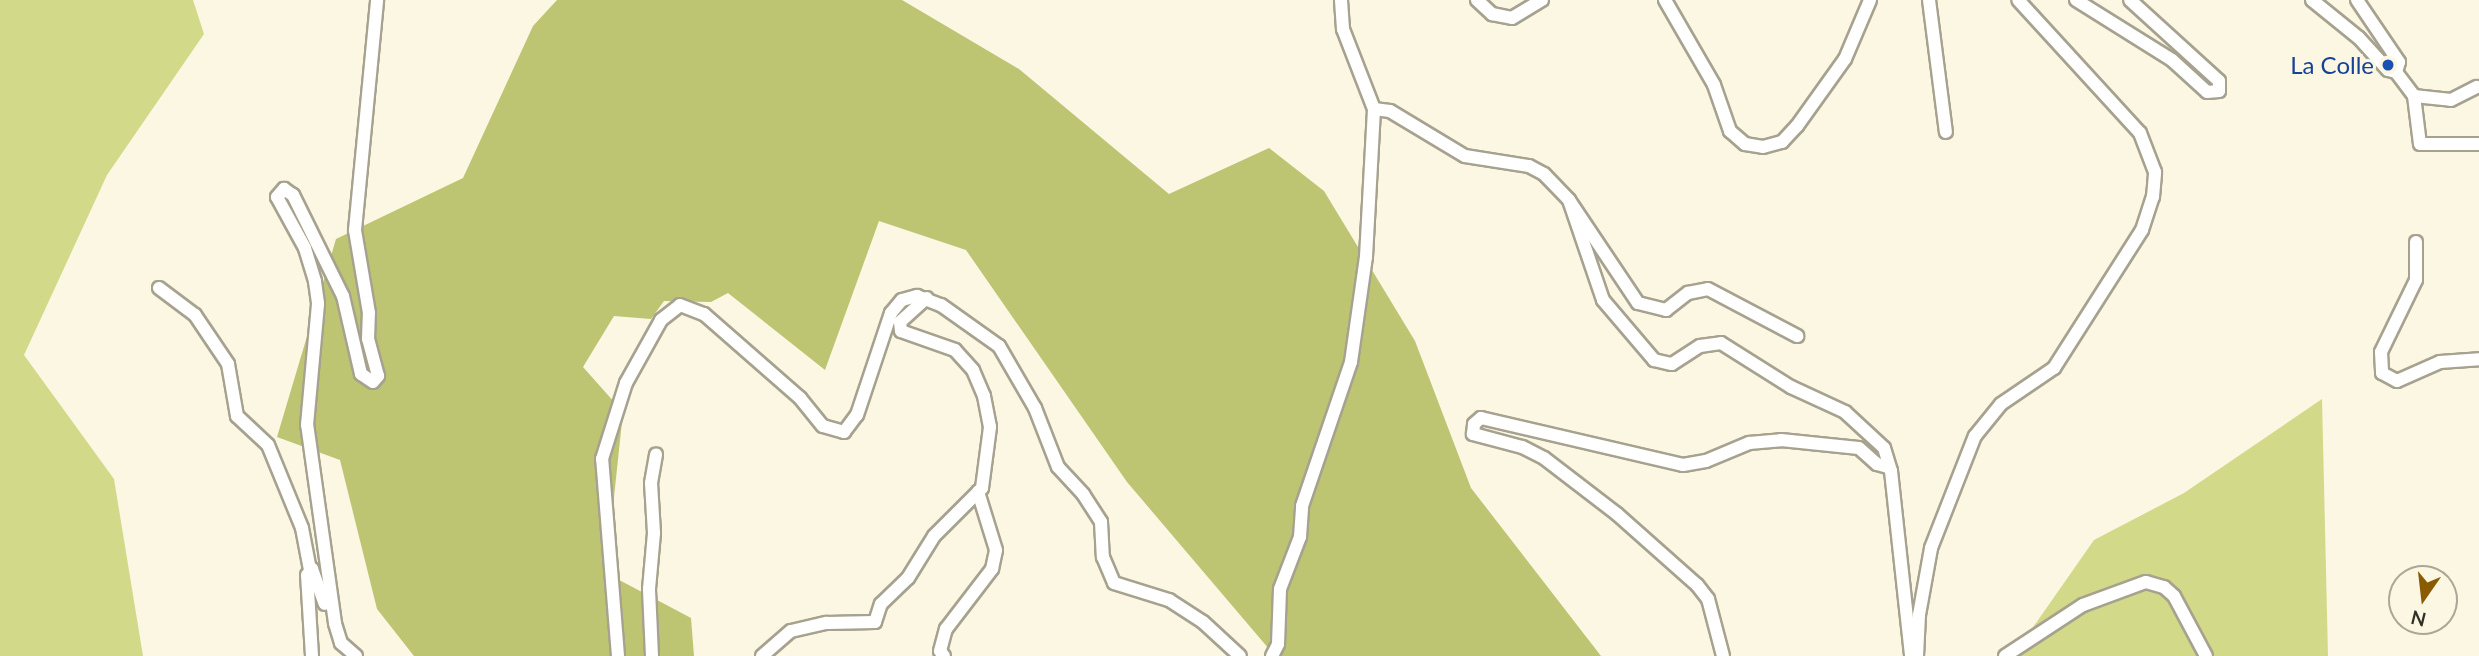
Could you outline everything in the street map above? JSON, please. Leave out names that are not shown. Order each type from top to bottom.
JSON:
[{"type":"street","points":[[356,656],[341,643],[335,623],[307,425],[318,303],[305,248],[277,197],[284,189],[293,195],[343,296],[361,374],[365,381],[373,382],[378,376],[368,339],[369,313],[355,230],[377,0]]},
{"type":"street","points":[[1272,656],[1278,644],[1280,589],[1300,537],[1302,506],[1351,362],[1366,257],[1374,109],[1343,29],[1340,0]]},
{"type":"street","points":[[1477,0],[1492,14],[1512,18],[1542,0]]},
{"type":"street","points":[[1665,0],[1714,85],[1730,131],[1745,144],[1763,148],[1782,142],[1797,126],[1845,59],[1870,0]]},
{"type":"street","points":[[1930,0],[1946,132]]},
{"type":"street","points":[[1917,656],[1919,615],[1931,548],[1975,436],[2001,404],[2054,368],[2142,230],[2153,197],[2155,172],[2140,133],[2018,0]]},
{"type":"street","points":[[2076,0],[2172,60],[2207,92],[2219,92],[2219,81],[2130,0]]},
{"type":"street","points":[[2312,0],[2359,38],[2388,70],[2396,72],[2414,96],[2420,144],[2479,144]]},
{"type":"street","points":[[2357,0],[2399,62],[2396,72]]},
{"type":"street","points":[[2414,96],[2451,100],[2477,87]]},
{"type":"street","points":[[1374,109],[1390,111],[1465,156],[1530,166],[1556,184],[1638,303],[1666,310],[1688,293],[1708,289],[1797,336]]},
{"type":"street","points":[[1569,200],[1603,300],[1654,360],[1672,364],[1707,343],[1729,347],[1791,387],[1860,422],[1884,448],[1911,656]]},
{"type":"street","points":[[2416,242],[2416,280],[2381,352],[2382,373],[2397,381],[2440,362],[2479,359]]},
{"type":"street","points":[[159,288],[195,315],[228,363],[237,416],[268,445],[302,528],[310,570],[312,656]]},
{"type":"street","points":[[762,656],[791,631],[827,623],[875,622],[881,604],[908,579],[939,530],[978,492],[986,479],[990,427],[973,370],[955,350],[901,331],[900,323],[927,298]]},
{"type":"street","points":[[618,656],[601,459],[626,383],[661,320],[680,305],[704,314],[800,398],[823,426],[844,432],[857,415],[891,313],[902,300],[927,298],[999,346],[1035,408],[1058,467],[1101,523],[1103,557],[1114,583],[1169,600],[1203,622],[1240,656]]},
{"type":"street","points":[[1723,656],[1708,599],[1697,585],[1617,514],[1544,458],[1522,447],[1482,439],[1473,434],[1474,424],[1481,418],[1683,465],[1706,461],[1749,443],[1781,440],[1860,448],[1877,464],[1888,467]]},
{"type":"street","points":[[652,656],[649,589],[654,533],[651,483],[656,454]]},
{"type":"street","points":[[944,656],[941,640],[946,629],[992,569],[996,550],[978,492]]},
{"type":"street","points":[[310,570],[315,571],[329,622],[335,623]]},
{"type":"street","points":[[2005,656],[2083,605],[2146,582],[2164,587],[2174,596],[2206,656]]},
{"type":"green space","points":[[0,0],[193,0],[204,34],[107,175],[24,355],[114,479],[143,656],[0,656]]},
{"type":"green space","points":[[557,0],[902,0],[1019,69],[1169,194],[1269,148],[1324,191],[1415,341],[1471,488],[1601,656],[1275,656],[1127,482],[966,250],[879,221],[825,370],[728,293],[711,302],[664,301],[651,319],[614,316],[583,367],[623,412],[606,573],[691,618],[694,656],[414,656],[377,609],[340,460],[277,437],[336,239],[463,178],[533,26]]},
{"type":"green space","points":[[2322,399],[2328,656],[2013,656],[2094,540],[2184,493]]},
{"type":"place","name":"La Colle","points":[[2388,65]]}]
